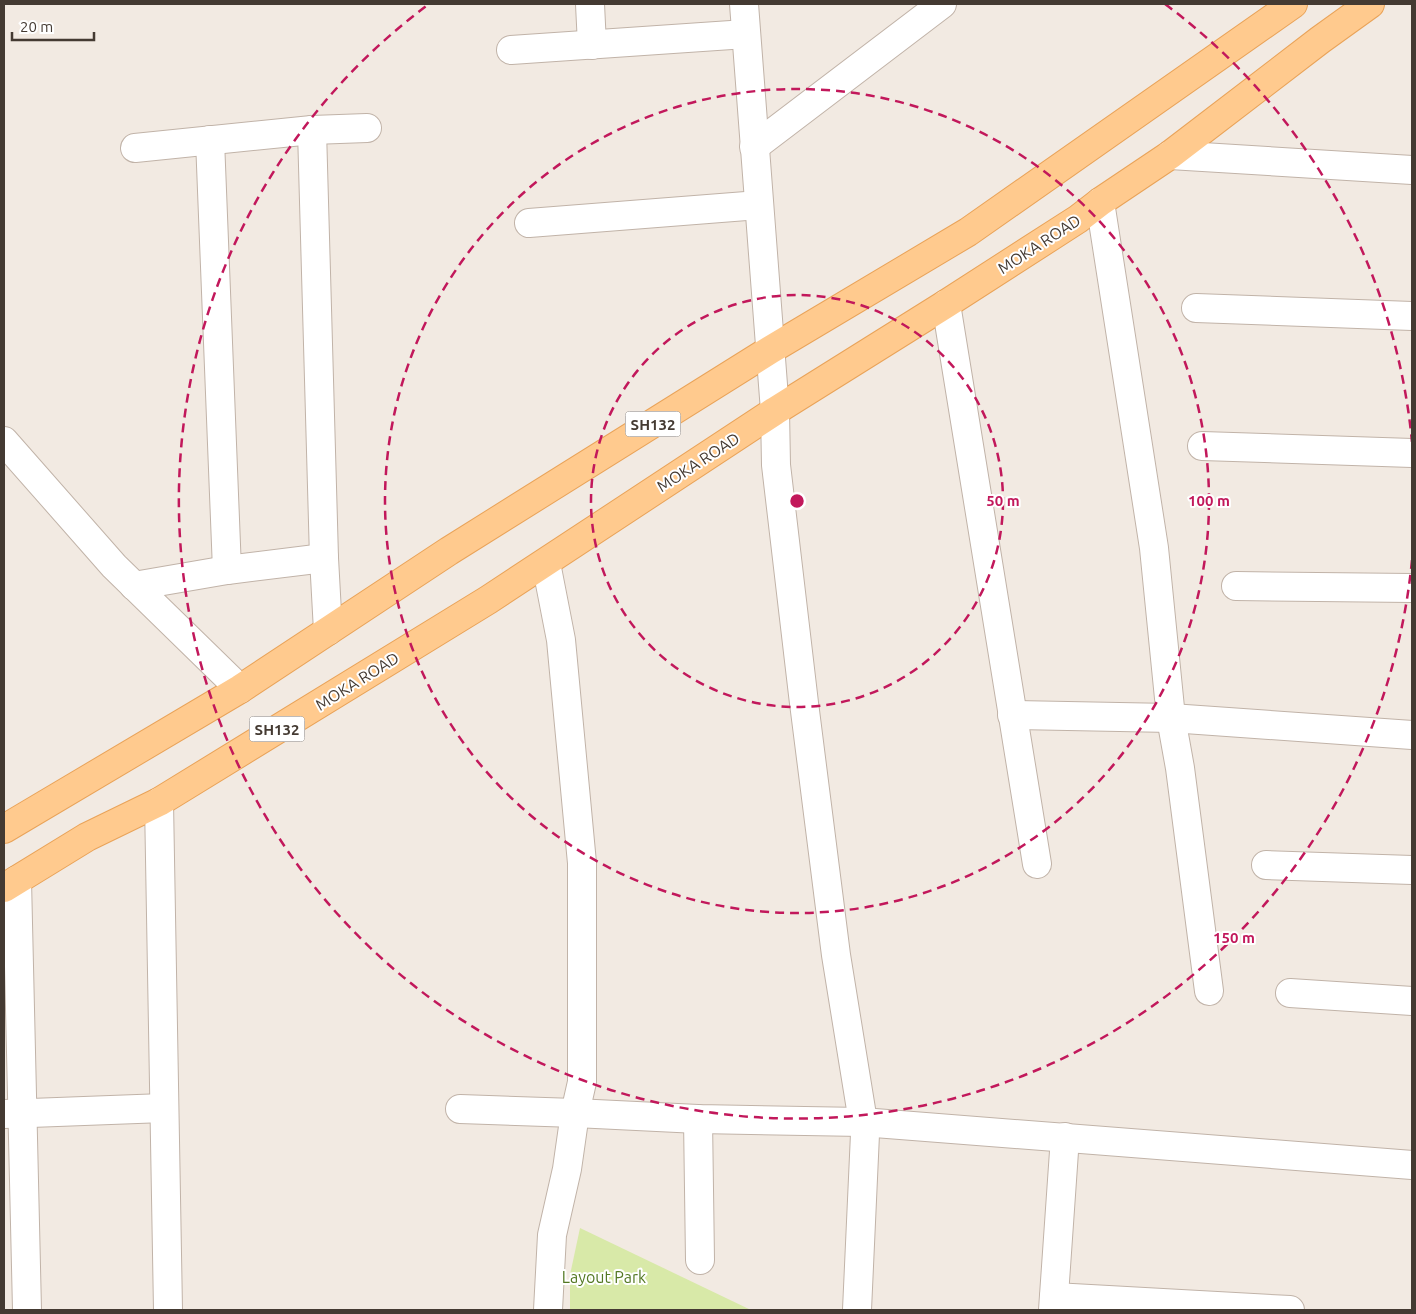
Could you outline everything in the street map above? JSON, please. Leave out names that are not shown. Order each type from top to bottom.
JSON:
[{"type":"main road","name":"SH132","points":[[4,829],[240,689],[449,551],[770,350],[968,232],[1293,4]]},
{"type":"main road","name":"MOKA ROAD","points":[[10,884],[87,837],[159,802],[488,600],[775,411],[1078,219],[1170,155],[1370,4]]},
{"type":"street","points":[[590,4],[592,45]]},
{"type":"street","points":[[744,4],[775,411],[776,466],[802,693],[836,955],[865,1134],[857,1310]]},
{"type":"street","points":[[754,147],[933,7]]},
{"type":"street","points":[[511,50],[746,34]]},
{"type":"street","points":[[135,148],[312,130],[367,128]]},
{"type":"street","points":[[312,130],[324,558],[328,631]]},
{"type":"street","points":[[210,140],[227,570]]},
{"type":"street","points":[[1170,155],[1412,170]]},
{"type":"street","points":[[1100,202],[1154,548],[1171,718],[1180,768],[1209,991]]},
{"type":"street","points":[[528,223],[759,205]]},
{"type":"street","points":[[946,304],[1036,864]]},
{"type":"street","points":[[1196,308],[1412,316]]},
{"type":"street","points":[[4,441],[114,566],[240,689]]},
{"type":"street","points":[[1202,446],[1412,453]]},
{"type":"street","points":[[134,586],[227,570],[324,558]]},
{"type":"street","points":[[546,563],[561,640],[582,863],[582,1082],[575,1112],[567,1169],[552,1235],[548,1310]]},
{"type":"street","points":[[1236,586],[1412,588]]},
{"type":"street","points":[[1012,715],[1171,718],[1412,735]]},
{"type":"street","points":[[159,802],[168,1310]]},
{"type":"street","points":[[1266,865],[1412,870]]},
{"type":"street","points":[[10,884],[13,1114],[26,1310]]},
{"type":"street","points":[[1290,993],[1412,1001]]},
{"type":"street","points":[[13,1114],[164,1108]]},
{"type":"street","points":[[460,1109],[575,1112],[698,1119],[862,1122],[1412,1165]]},
{"type":"street","points":[[698,1119],[700,1260]]},
{"type":"street","points":[[1065,1137],[1053,1304],[1290,1310]]},
{"type":"green space","name":"Layout Park","points":[[580,1228],[751,1310],[570,1310],[570,1275]]}]
